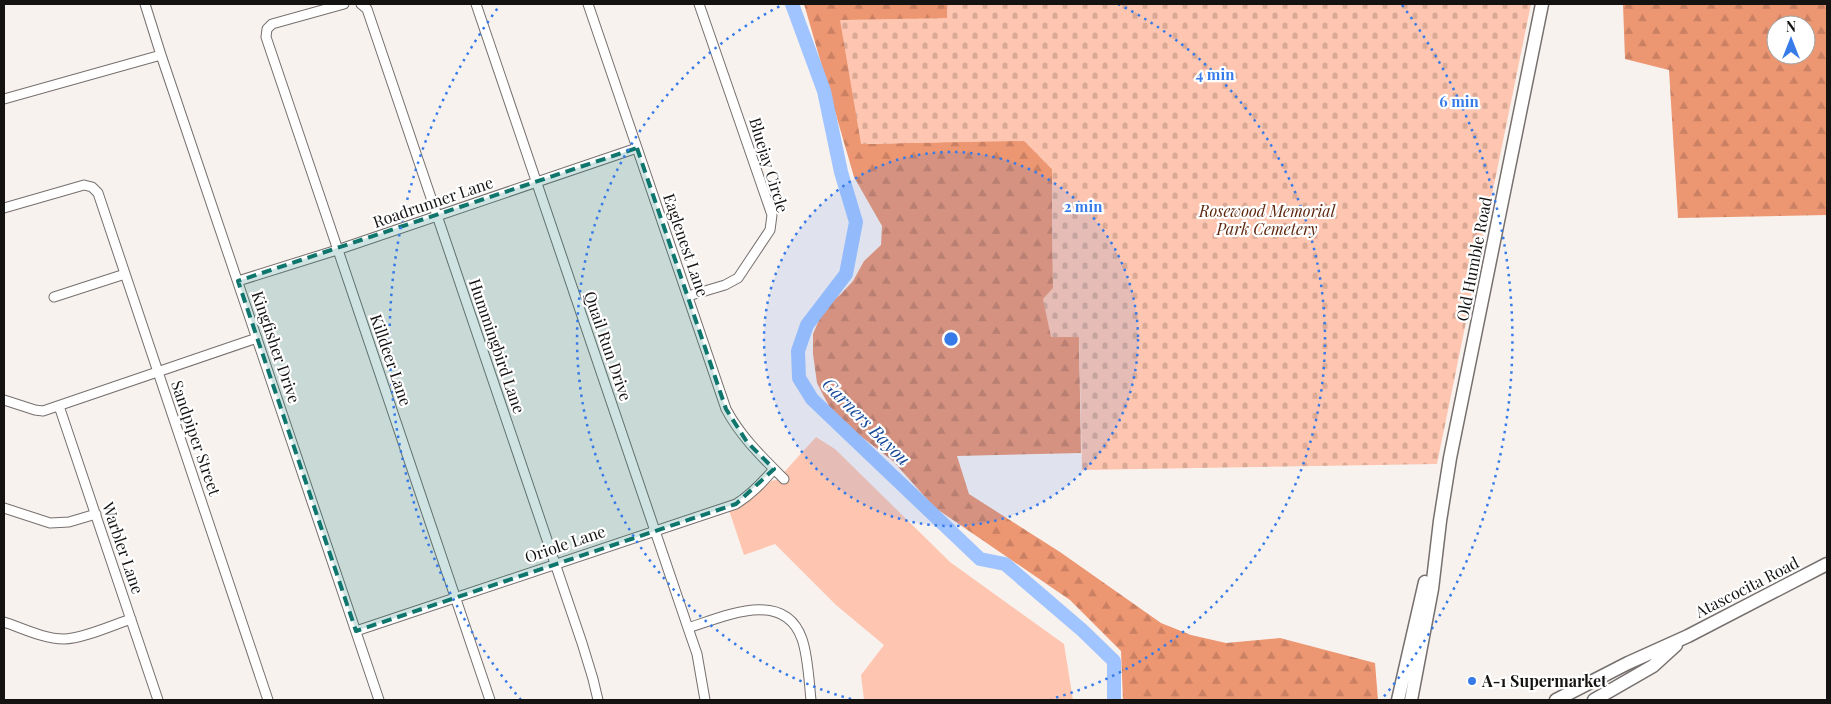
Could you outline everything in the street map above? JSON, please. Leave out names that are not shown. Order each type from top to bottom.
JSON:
[{"type":"main road","name":"Old Humble Road","points":[[1411,700],[1432,589],[1450,458],[1542,4]]},
{"type":"main road","name":"Old Humble Road","points":[[1398,700],[1440,522]]},
{"type":"main road","name":"Atascocita Road","points":[[1556,700],[1628,662],[1682,639],[1827,564]]},
{"type":"main road","name":"Atascocita Road","points":[[1594,700],[1653,666],[1682,639]]},
{"type":"street","name":"Kingfisher Drive","points":[[145,4],[160,55],[379,700]]},
{"type":"street","name":"Killdeer Lane","points":[[344,4],[272,24],[267,29],[266,37],[490,700]]},
{"type":"street","name":"Hummingbird Lane","points":[[361,4],[367,9],[555,564],[593,679],[598,700]]},
{"type":"street","name":"Quail Run Drive","points":[[476,4],[688,628],[706,700]]},
{"type":"street","name":"Eaglenest Lane","points":[[588,4],[726,409],[735,426],[747,442],[784,479]]},
{"type":"street","name":"Bluejay Circle","points":[[688,296],[725,285],[738,278],[770,230],[772,223],[772,216],[699,4]]},
{"type":"street","points":[[4,99],[160,55]]},
{"type":"street","name":"Roadrunner Lane","points":[[238,281],[338,250],[637,148]]},
{"type":"street","name":"Sandpiper Street","points":[[4,208],[84,185],[92,187],[98,193],[268,700]]},
{"type":"street","points":[[54,297],[125,274]]},
{"type":"street","points":[[4,400],[43,411],[256,338]]},
{"type":"street","name":"Warbler Lane","points":[[59,406],[158,700]]},
{"type":"street","name":"Oriole Lane","points":[[356,631],[736,504],[757,489],[774,469]]},
{"type":"street","points":[[4,508],[50,523],[70,522],[96,514]]},
{"type":"street","points":[[688,628],[752,609],[768,610],[781,615],[796,628],[803,642],[811,700]]},
{"type":"street","points":[[4,622],[49,637],[64,639],[77,637],[131,619]]},
{"type":"highlighted area","points":[[637,148],[726,409],[747,442],[774,469],[736,504],[356,631],[238,281]]},
{"type":"green space","points":[[804,4],[947,4],[947,18],[861,144],[1024,140],[1052,169],[1053,288],[1079,337],[1081,453],[957,456],[969,494],[1060,552],[1161,623],[1191,635],[1226,643],[1280,638],[1375,663],[1378,700],[1123,700],[1121,651],[1070,600],[934,507],[893,461],[845,424],[830,408],[817,383],[813,354],[813,334],[824,308],[853,281],[864,261],[881,245],[882,226],[854,177]]},
{"type":"green space","name":"Rosewood Memorial Park Cemetery","points":[[947,4],[1531,4],[1437,464],[1082,470],[1079,337],[1051,337],[1043,299],[1053,288],[1052,169],[1024,141],[861,144],[840,20],[947,18]]},
{"type":"green space","points":[[1623,4],[1827,4],[1827,215],[1678,218],[1669,70],[1625,59]]},
{"type":"green space","points":[[816,437],[835,449],[950,562],[1064,644],[1073,700],[864,700],[861,675],[884,645],[836,605],[775,544],[744,555],[729,510],[758,494],[768,483],[777,480]]},
{"type":"waterway","name":"Garners Bayou","points":[[792,4],[824,91],[841,172],[856,222],[846,274],[807,325],[798,351],[799,378],[812,399],[980,559],[1005,564],[1082,630],[1114,661],[1114,700]]},
{"type":"place","name":"A-1 Supermarket","points":[[1472,681]]}]
